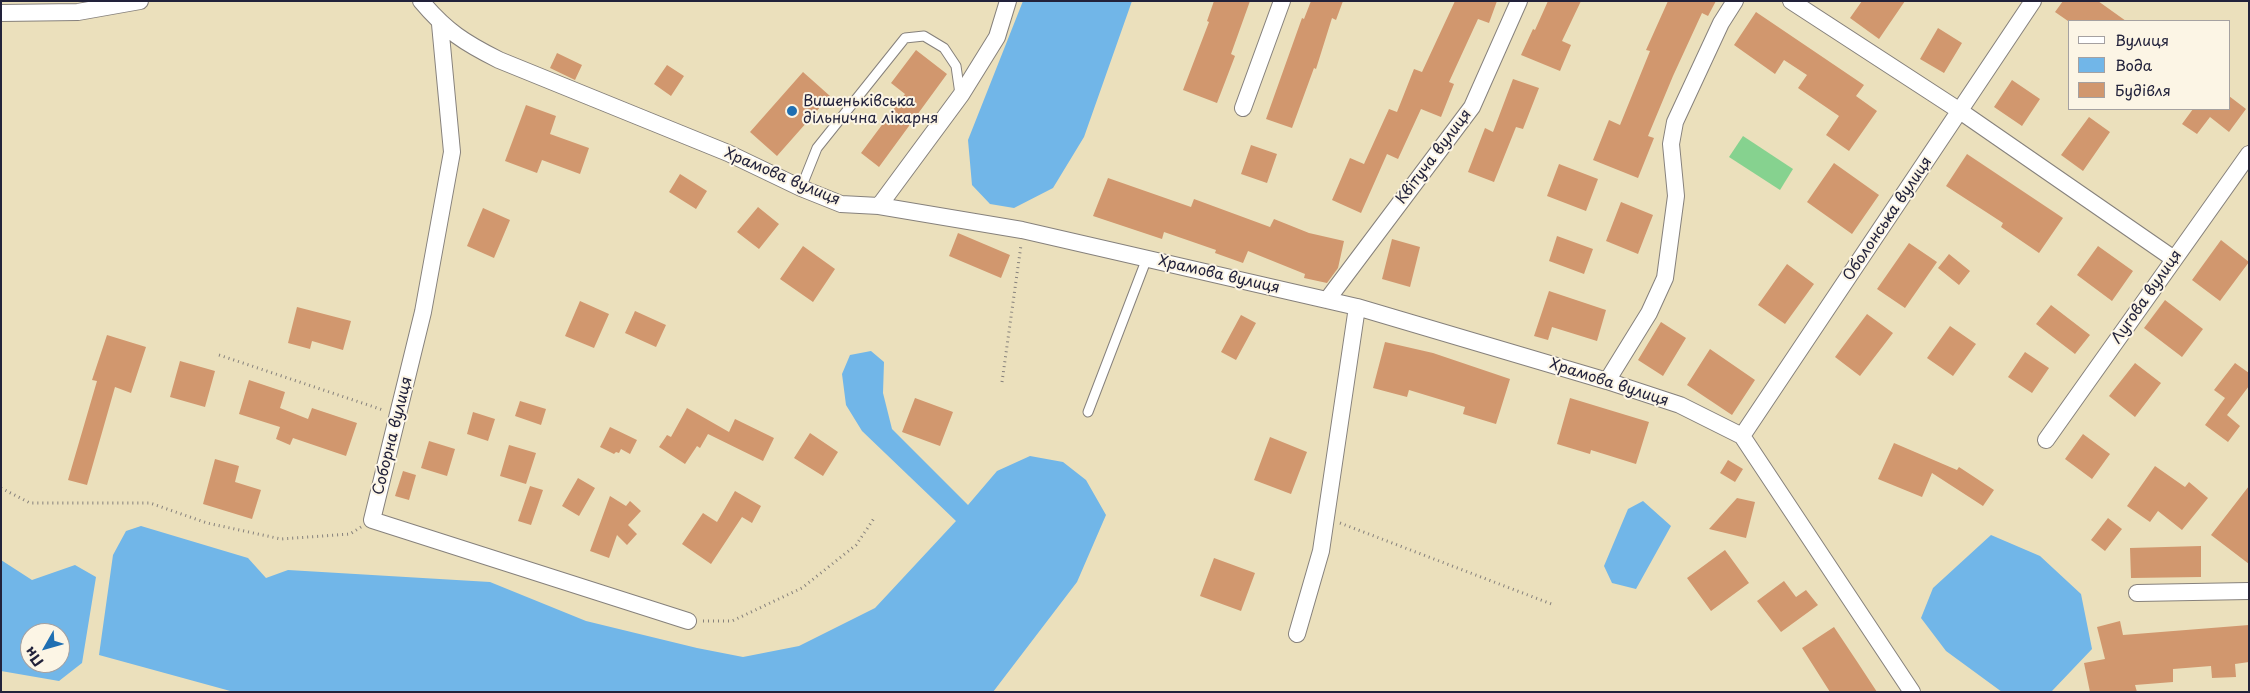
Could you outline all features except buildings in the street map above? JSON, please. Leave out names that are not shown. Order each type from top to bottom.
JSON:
[{"type":"street","points":[[1,13],[78,12],[140,1]]},
{"type":"street","name":"Храмова вулиця","points":[[421,1],[440,24],[466,43],[499,60],[728,153],[801,188],[840,204],[879,206],[1022,230],[1357,307],[1607,380],[1680,405],[1742,436],[1912,692]]},
{"type":"street","points":[[879,206],[960,95],[997,37],[1008,1]]},
{"type":"street","points":[[1243,108],[1282,1]]},
{"type":"street","name":"Квітуча вулиця","points":[[1327,300],[1472,107],[1520,1]]},
{"type":"street","points":[[1607,380],[1649,313],[1665,278],[1676,196],[1671,144],[1675,122],[1721,23],[1735,1]]},
{"type":"street","points":[[1791,1],[1960,111],[2174,260]]},
{"type":"street","name":"Оболонська вулиця","points":[[1742,436],[2033,1]]},
{"type":"street","name":"Соборна вулиця","points":[[372,520],[423,312],[452,152],[440,24]]},
{"type":"street","name":"Лугова вулиця","points":[[2046,440],[2249,154]]},
{"type":"street","points":[[1297,634],[1321,551],[1357,307]]},
{"type":"street","points":[[372,520],[688,621]]},
{"type":"street","points":[[2137,593],[2249,591]]},
{"type":"lane","points":[[801,188],[817,148],[905,38],[924,36],[944,48],[956,66],[960,95]]},
{"type":"lane","points":[[1088,412],[1147,258]]},
{"type":"path","points":[[1002,382],[1019,270],[1022,230]]},
{"type":"path","points":[[219,356],[398,415]]},
{"type":"path","points":[[1,488],[30,503],[150,503],[207,523],[281,539],[350,534],[372,520]]},
{"type":"path","points":[[688,621],[732,621],[802,588],[856,546],[875,517]]},
{"type":"path","points":[[1326,517],[1554,605]]},
{"type":"green space","points":[[1743,136],[1793,169],[1780,190],[1729,157]]},
{"type":"water","points":[[1023,1],[1132,1],[1084,137],[1053,188],[1014,208],[990,204],[972,185],[968,140]]},
{"type":"water","points":[[871,351],[884,362],[883,393],[892,429],[968,505],[997,471],[1030,456],[1063,462],[1086,480],[1106,515],[1077,582],[993,692],[234,692],[99,655],[113,555],[126,531],[141,526],[248,558],[266,578],[288,570],[490,582],[586,621],[697,648],[743,657],[799,646],[875,608],[956,521],[862,431],[846,405],[842,374],[850,355]]},
{"type":"water","points":[[1643,501],[1671,526],[1636,589],[1612,583],[1604,566],[1628,509]]},
{"type":"water","points":[[1991,535],[2040,556],[2081,594],[2092,649],[2052,691],[2002,692],[1946,651],[1921,618],[1933,588]]},
{"type":"water","points":[[1,560],[32,580],[75,565],[96,577],[82,663],[70,672],[70,623],[20,623],[20,673],[69,673],[59,681],[1,671]]},
{"type":"place","name":"Вишеньківська дільнична лікарня","points":[[792,111]]}]
